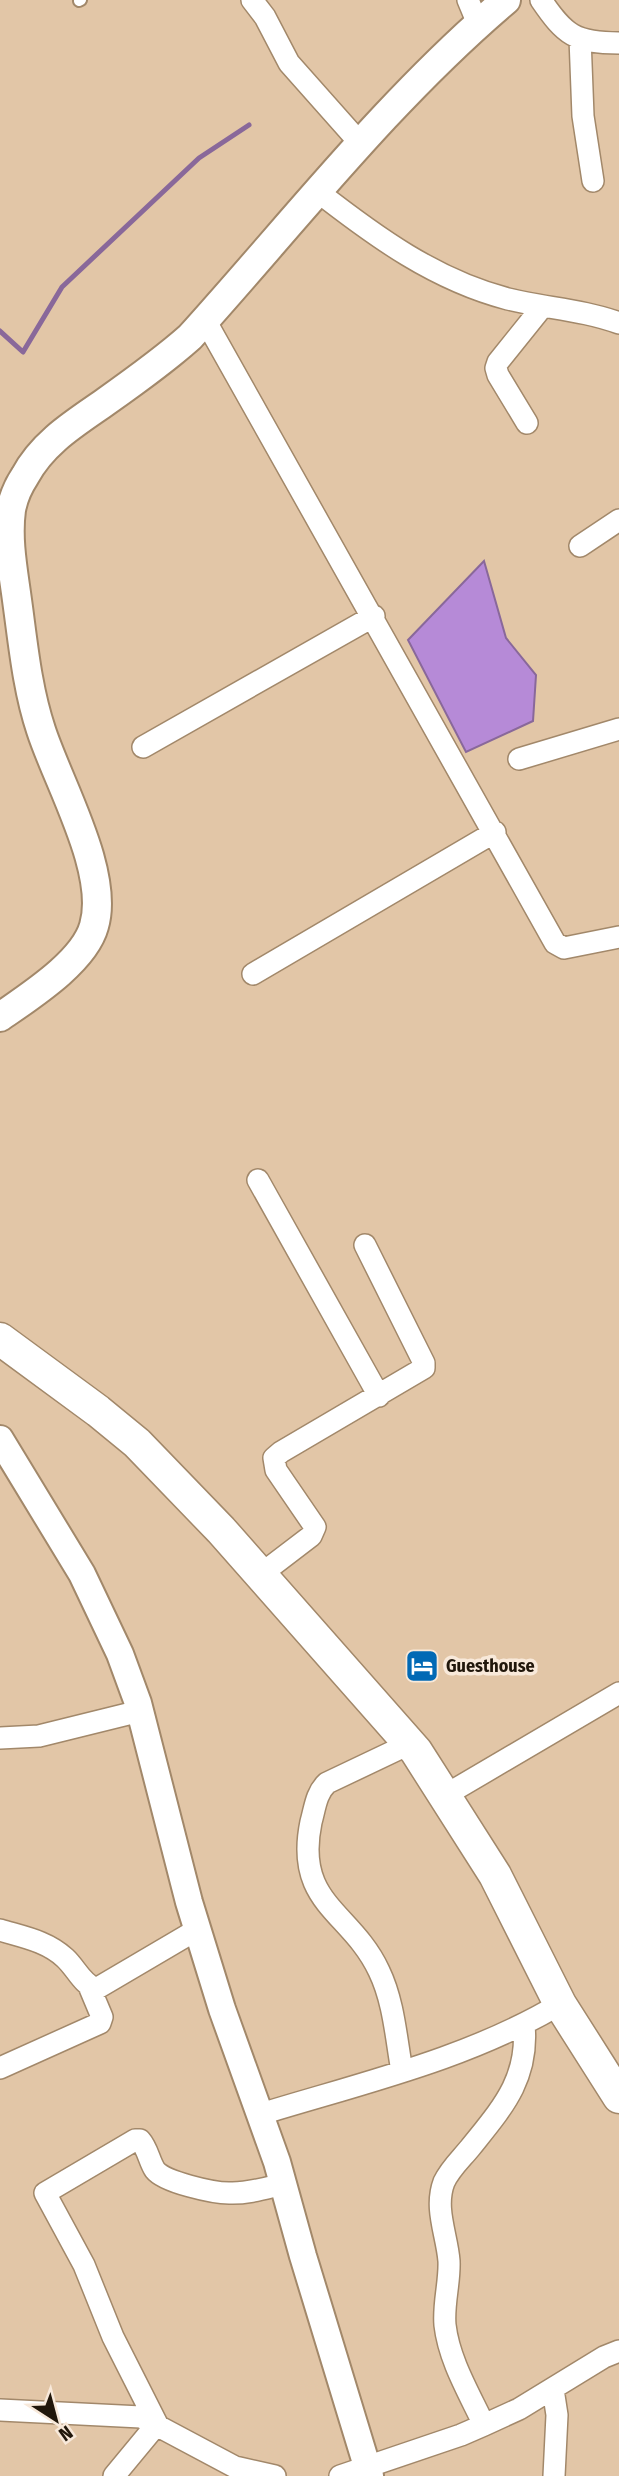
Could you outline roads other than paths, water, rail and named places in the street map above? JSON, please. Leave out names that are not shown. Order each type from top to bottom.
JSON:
[{"type":"main road","points":[[0,1017],[55,976],[83,948],[94,928],[97,906],[88,849],[40,730],[28,678],[6,504],[36,458],[55,438],[166,358],[205,320],[473,12],[506,0]]},
{"type":"main road","points":[[0,1339],[137,1443],[221,1530],[409,1744],[495,1875],[559,2004],[619,2097]]},
{"type":"street","points":[[252,0],[265,17],[289,62],[360,143]]},
{"type":"street","points":[[541,0],[558,26],[569,35],[619,43]]},
{"type":"street","points":[[580,38],[583,116],[593,181]]},
{"type":"street","points":[[317,191],[367,230],[412,260],[453,280],[480,290],[619,323]]},
{"type":"street","points":[[527,423],[496,368],[543,306]]},
{"type":"street","points":[[205,320],[374,616],[555,943],[564,948],[619,937]]},
{"type":"street","points":[[580,546],[619,520]]},
{"type":"street","points":[[143,747],[374,616]]},
{"type":"street","points":[[519,759],[619,729]]},
{"type":"street","points":[[253,974],[495,832]]},
{"type":"street","points":[[258,1180],[379,1396]]},
{"type":"street","points":[[260,1575],[312,1536],[314,1527],[276,1470],[274,1458],[424,1368],[424,1363],[365,1245]]},
{"type":"street","points":[[0,1439],[82,1574],[120,1654],[140,1711],[222,2009],[261,2114],[369,2472]]},
{"type":"street","points":[[444,1796],[619,1693]]},
{"type":"street","points":[[0,1738],[39,1736],[140,1711]]},
{"type":"street","points":[[402,2071],[389,1996],[381,1975],[361,1940],[343,1924],[321,1896],[308,1869],[307,1850],[321,1789],[327,1783],[409,1744]]},
{"type":"street","points":[[89,1986],[96,1989],[104,1985],[198,1929]]},
{"type":"street","points":[[0,1930],[47,1945],[65,1958],[89,1986],[102,2017],[100,2023],[0,2068]]},
{"type":"street","points":[[261,2114],[447,2057],[524,2025],[559,2004]]},
{"type":"street","points":[[484,2425],[452,2352],[445,2325],[449,2262],[440,2209],[444,2182],[498,2111],[520,2076],[525,2054],[524,2025]]},
{"type":"street","points":[[157,2424],[113,2337],[84,2265],[45,2193],[135,2140],[140,2140],[144,2145],[160,2174],[202,2189],[228,2194],[283,2184]]},
{"type":"street","points":[[340,2476],[369,2472],[484,2425],[519,2409],[604,2357],[619,2351]]},
{"type":"street","points":[[553,2389],[557,2415],[554,2476]]},
{"type":"street","points":[[0,2410],[141,2417],[235,2467],[275,2476]]},
{"type":"street","points":[[114,2476],[157,2424]]},
{"type":"waterway","points":[[0,331],[23,352],[62,287],[199,158],[249,125]]},
{"type":"place","name":"Guesthouse","points":[[422,1666]]}]
